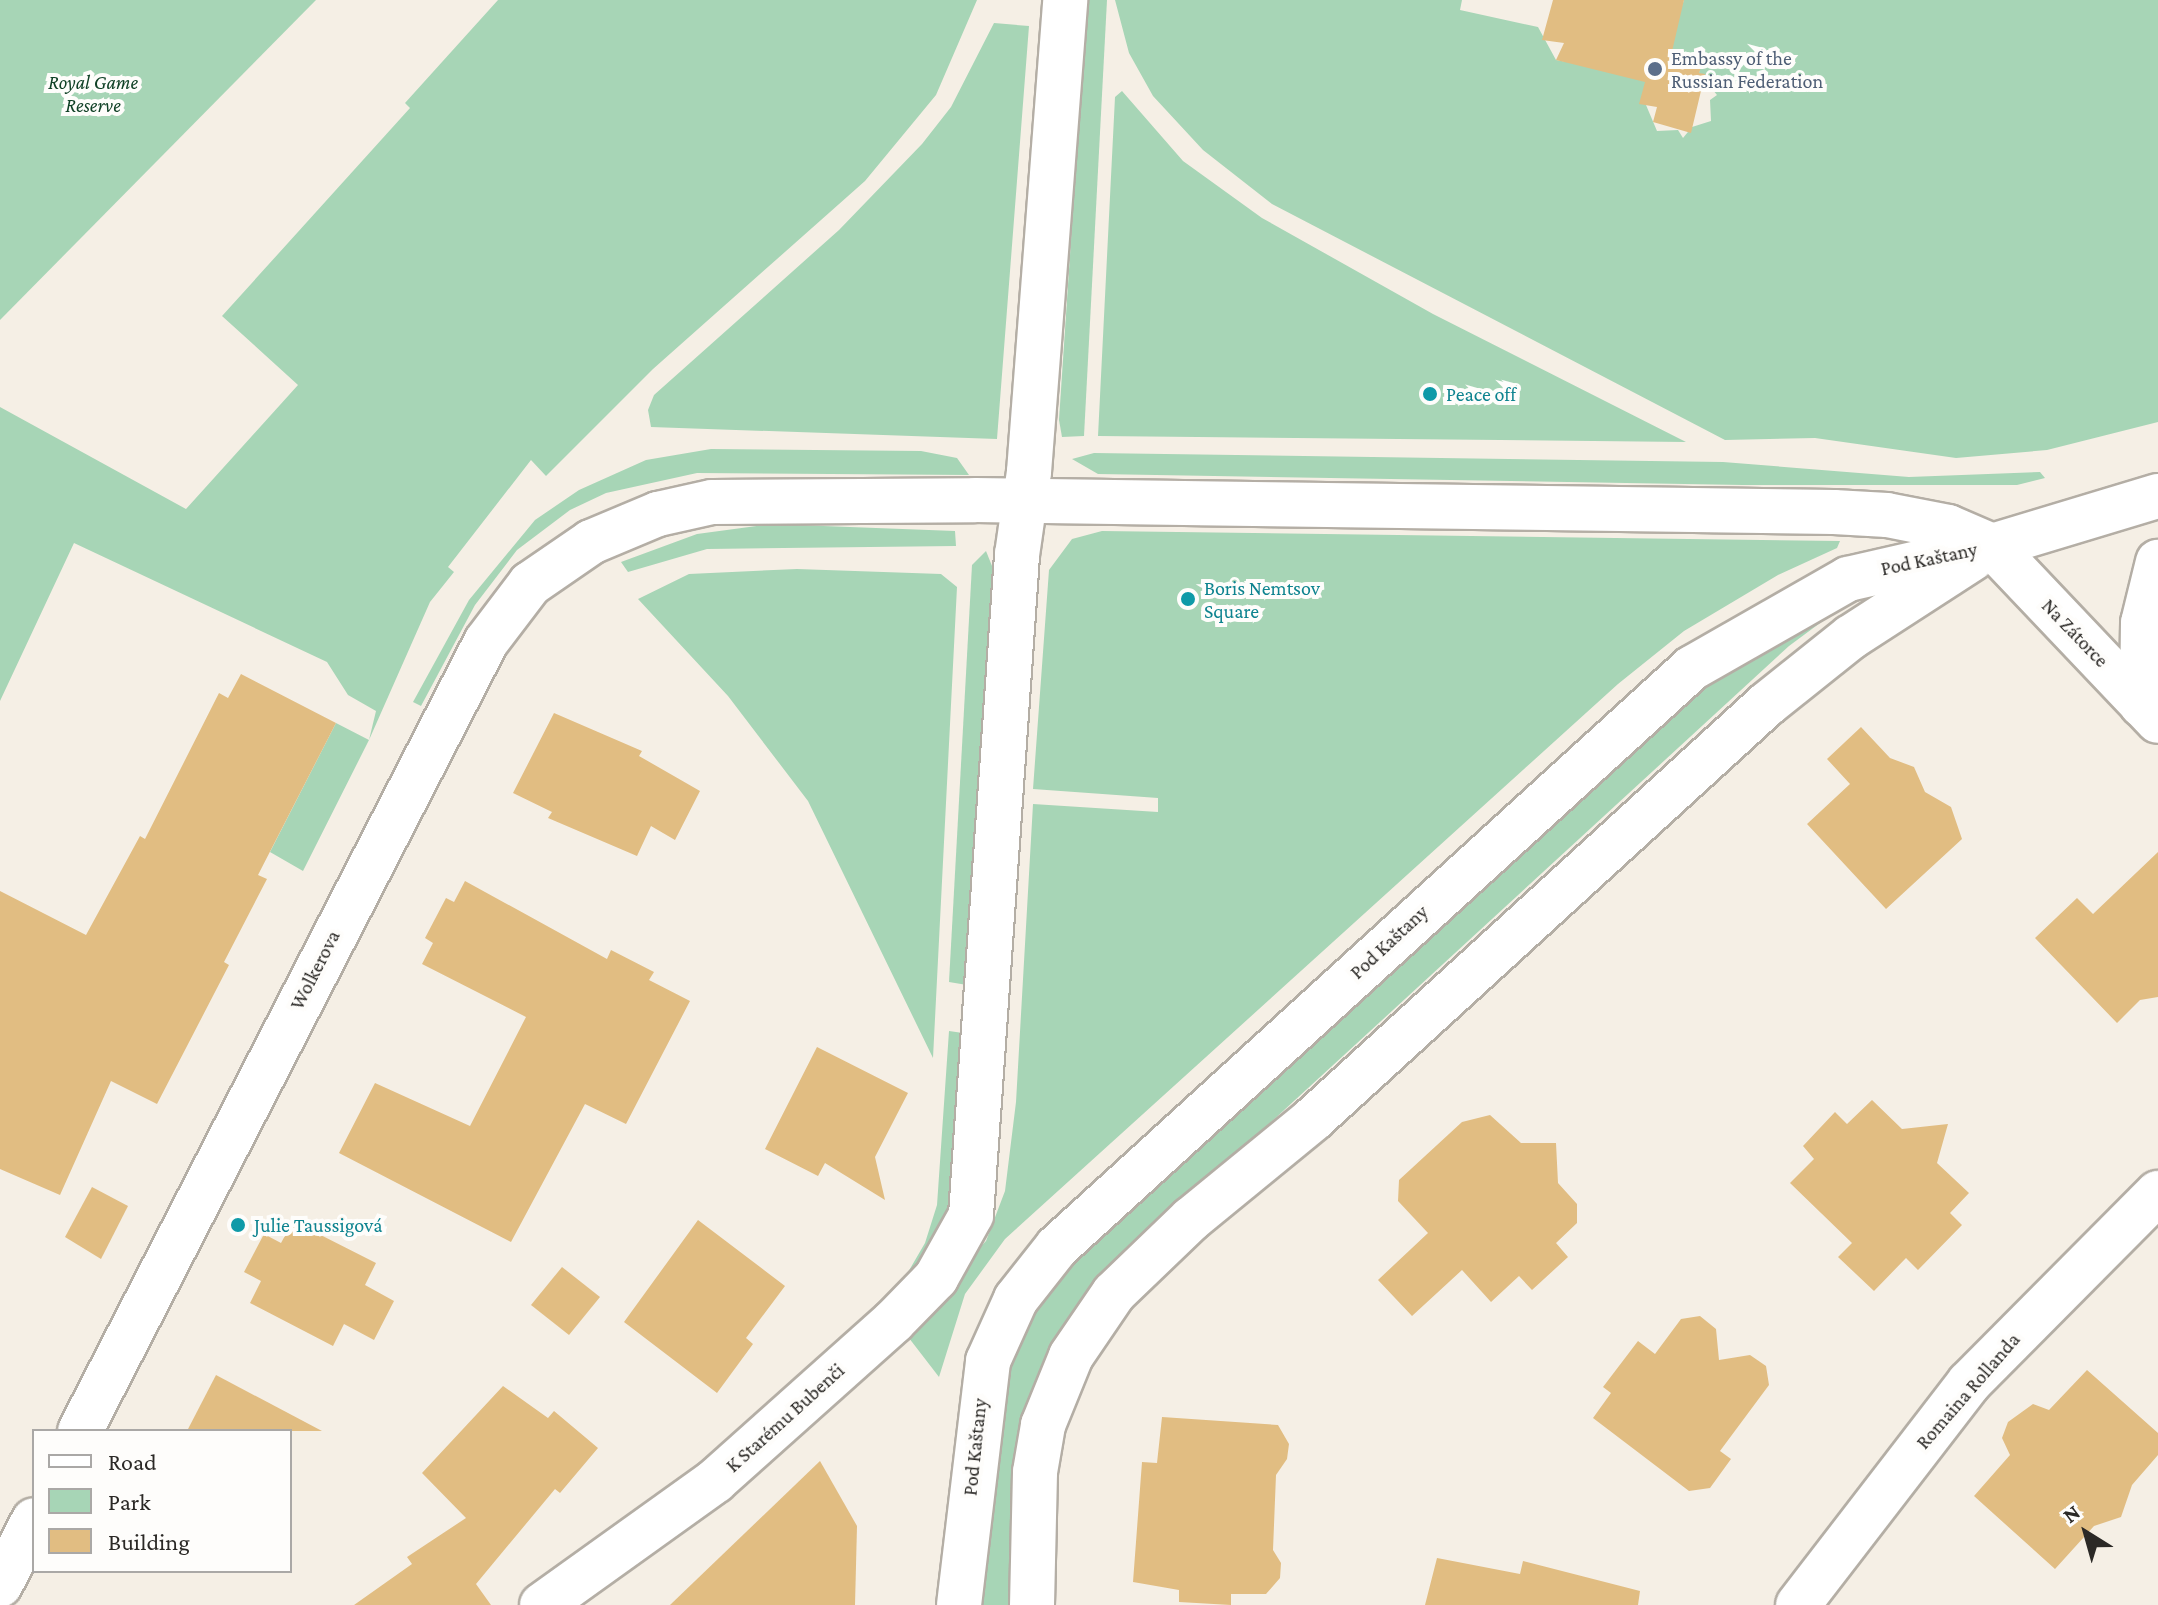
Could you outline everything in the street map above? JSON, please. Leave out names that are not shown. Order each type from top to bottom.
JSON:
[{"type":"street","points":[[1065,0],[1026,500],[1834,512],[1887,515],[1948,527],[1992,546],[2158,496]]},
{"type":"street","name":"Wolkerova","points":[[81,1429],[479,654],[530,584],[591,542],[658,514],[712,502],[1026,500]]},
{"type":"street","name":"K Starému Bubenči","points":[[542,1605],[715,1481],[893,1322],[955,1252],[971,1215],[975,1187],[1017,555],[1026,500]]},
{"type":"street","name":"Na Zátorce","points":[[1992,546],[2150,713]]},
{"type":"street","name":"Pod Kaštany","points":[[959,1605],[988,1361],[1016,1299],[1057,1247],[1692,668],[1848,579],[1992,546]]},
{"type":"street","name":"Pod Kaštany","points":[[1032,1605],[1035,1472],[1043,1425],[1071,1356],[1114,1293],[1191,1219],[1313,1119],[1767,704],[1851,637],[1992,546]]},
{"type":"street","points":[[2150,713],[2143,623],[2158,562]]},
{"type":"street","name":"Romaina Rollanda","points":[[1798,1605],[1969,1383],[2158,1193]]},
{"type":"street","points":[[0,1585],[32,1524]]},
{"type":"green space","name":"Royal Game Reserve","points":[[0,0],[316,0],[0,320]]},
{"type":"green space","points":[[498,0],[977,0],[936,95],[865,181],[653,369],[546,476],[531,460],[448,567],[454,572],[430,602],[369,740],[376,711],[348,695],[327,662],[74,543],[0,701],[0,407],[186,509],[298,385],[222,316],[410,108],[405,103]]},
{"type":"green space","points":[[1087,0],[1107,0],[1084,436],[1062,437],[1059,420]]},
{"type":"green space","points":[[1115,0],[1462,0],[1460,10],[1538,27],[1556,60],[1647,76],[1646,105],[1657,131],[1678,130],[1683,138],[1692,127],[1711,121],[1710,100],[1717,95],[1699,73],[1700,67],[1678,67],[1674,60],[1672,65],[1662,64],[1684,0],[2158,0],[2158,422],[2047,450],[1956,458],[1815,438],[1725,440],[1272,204],[1203,150],[1153,96],[1129,53]]},
{"type":"green space","points":[[994,23],[1029,26],[997,439],[651,427],[648,410],[654,395],[839,230],[922,144],[951,107]]},
{"type":"green space","points":[[1122,91],[1183,161],[1262,218],[1433,314],[1686,442],[1098,436],[1115,97]]},
{"type":"green space","points":[[711,449],[921,451],[957,458],[969,475],[697,473],[606,493],[570,510],[517,550],[475,605],[421,706],[413,702],[469,600],[535,520],[579,490],[646,460]]},
{"type":"green space","points":[[1094,453],[1723,462],[1909,477],[2040,472],[2045,478],[2017,485],[1743,485],[1098,474],[1072,459]]},
{"type":"green space","points":[[771,524],[955,531],[956,546],[707,549],[628,572],[621,562],[697,534]]},
{"type":"green space","points":[[1102,531],[1840,541],[1837,548],[1778,575],[1684,631],[1618,684],[1005,1239],[965,1294],[939,1377],[902,1329],[986,1241],[1005,1191],[1016,1102],[1033,804],[1158,812],[1158,798],[1033,789],[1049,570],[1072,539]]},
{"type":"green space","points":[[986,551],[996,576],[973,986],[949,982],[972,565]]},
{"type":"green space","points":[[797,569],[941,574],[957,587],[933,1058],[808,801],[728,696],[638,599],[689,574]]},
{"type":"green space","points":[[1843,606],[1789,646],[1145,1238],[1084,1302],[1014,1605],[979,1605],[996,1410],[1022,1326],[1051,1276],[1727,663]]},
{"type":"green space","points":[[336,723],[369,740],[303,871],[270,852]]},
{"type":"green space","points":[[949,1031],[970,1034],[949,1232],[900,1286],[925,1243],[937,1205]]},
{"type":"building","name":"Embassy of the Russian Federation","points":[[1553,0],[1684,0],[1670,60],[1701,67],[1699,73],[1705,74],[1691,133],[1653,122],[1657,107],[1639,104],[1645,82],[1556,60],[1564,43],[1542,40]]},
{"type":"building","points":[[241,674],[336,723],[258,875],[267,879],[224,962],[229,965],[157,1104],[111,1081],[60,1195],[0,1169],[0,891],[86,935],[140,836],[145,839],[219,693],[228,698]]},
{"type":"building","points":[[554,713],[642,751],[639,756],[700,791],[675,840],[651,826],[637,856],[548,818],[552,812],[513,793]]},
{"type":"building","points":[[1861,727],[1890,758],[1914,767],[1925,792],[1951,807],[1962,839],[1886,909],[1807,824],[1850,784],[1827,759]]},
{"type":"building","points":[[2158,852],[2158,997],[2140,1000],[2117,1023],[2035,938],[2077,898],[2093,914]]},
{"type":"building","points":[[465,881],[607,959],[611,950],[654,972],[649,980],[690,1001],[626,1124],[585,1104],[511,1242],[339,1153],[375,1083],[470,1126],[526,1017],[422,964],[433,943],[425,938],[446,898],[454,902]]},
{"type":"building","points":[[817,1047],[908,1093],[875,1157],[885,1200],[825,1163],[818,1176],[765,1149]]},
{"type":"building","points":[[1872,1100],[1902,1129],[1948,1124],[1937,1163],[1969,1193],[1950,1213],[1962,1225],[1918,1270],[1906,1258],[1874,1291],[1838,1257],[1852,1243],[1790,1183],[1814,1159],[1803,1146],[1835,1112],[1847,1124]]},
{"type":"building","points":[[1490,1115],[1521,1143],[1556,1143],[1558,1183],[1577,1204],[1577,1223],[1556,1243],[1568,1257],[1532,1290],[1519,1276],[1491,1302],[1462,1270],[1412,1316],[1378,1280],[1428,1233],[1398,1201],[1399,1180],[1462,1122]]},
{"type":"building","points":[[92,1187],[128,1206],[101,1259],[65,1237]]},
{"type":"building","points":[[698,1220],[785,1286],[746,1338],[753,1344],[717,1393],[624,1322]]},
{"type":"building","points":[[293,1221],[376,1263],[365,1285],[394,1301],[374,1340],[344,1324],[333,1346],[250,1303],[261,1281],[244,1272],[264,1234],[281,1243]]},
{"type":"building","points":[[562,1267],[600,1297],[569,1335],[531,1305]]},
{"type":"building","points":[[1700,1316],[1716,1329],[1719,1360],[1750,1355],[1766,1366],[1769,1385],[1720,1451],[1731,1459],[1710,1488],[1689,1491],[1593,1418],[1611,1393],[1603,1387],[1638,1341],[1655,1354],[1681,1319]]},
{"type":"building","points":[[2087,1370],[2158,1433],[2158,1455],[2132,1485],[2121,1517],[2094,1526],[2055,1569],[1974,1496],[2010,1455],[2002,1438],[2008,1422],[2033,1404],[2049,1410]]},
{"type":"building","points":[[216,1375],[322,1431],[292,1429],[188,1429]]},
{"type":"building","points":[[503,1386],[548,1418],[554,1411],[598,1448],[560,1493],[555,1489],[476,1584],[491,1605],[354,1605],[412,1564],[407,1557],[466,1518],[422,1473]]},
{"type":"building","points":[[1162,1417],[1278,1425],[1289,1444],[1287,1459],[1276,1475],[1273,1550],[1281,1563],[1280,1578],[1266,1594],[1231,1594],[1231,1605],[1179,1602],[1179,1590],[1133,1582],[1142,1462],[1157,1463]]},
{"type":"building","points":[[820,1461],[857,1526],[855,1605],[670,1605]]},
{"type":"building","points":[[1437,1558],[1520,1574],[1523,1561],[1640,1591],[1638,1605],[1425,1605]]},
{"type":"place","name":"Embassy of the Russian Federation","points":[[1655,69]]},
{"type":"place","name":"Peace off","points":[[1430,394]]},
{"type":"place","name":"Boris Nemtsov Square","points":[[1188,599]]},
{"type":"place","name":"Julie Taussigová","points":[[238,1225]]}]
